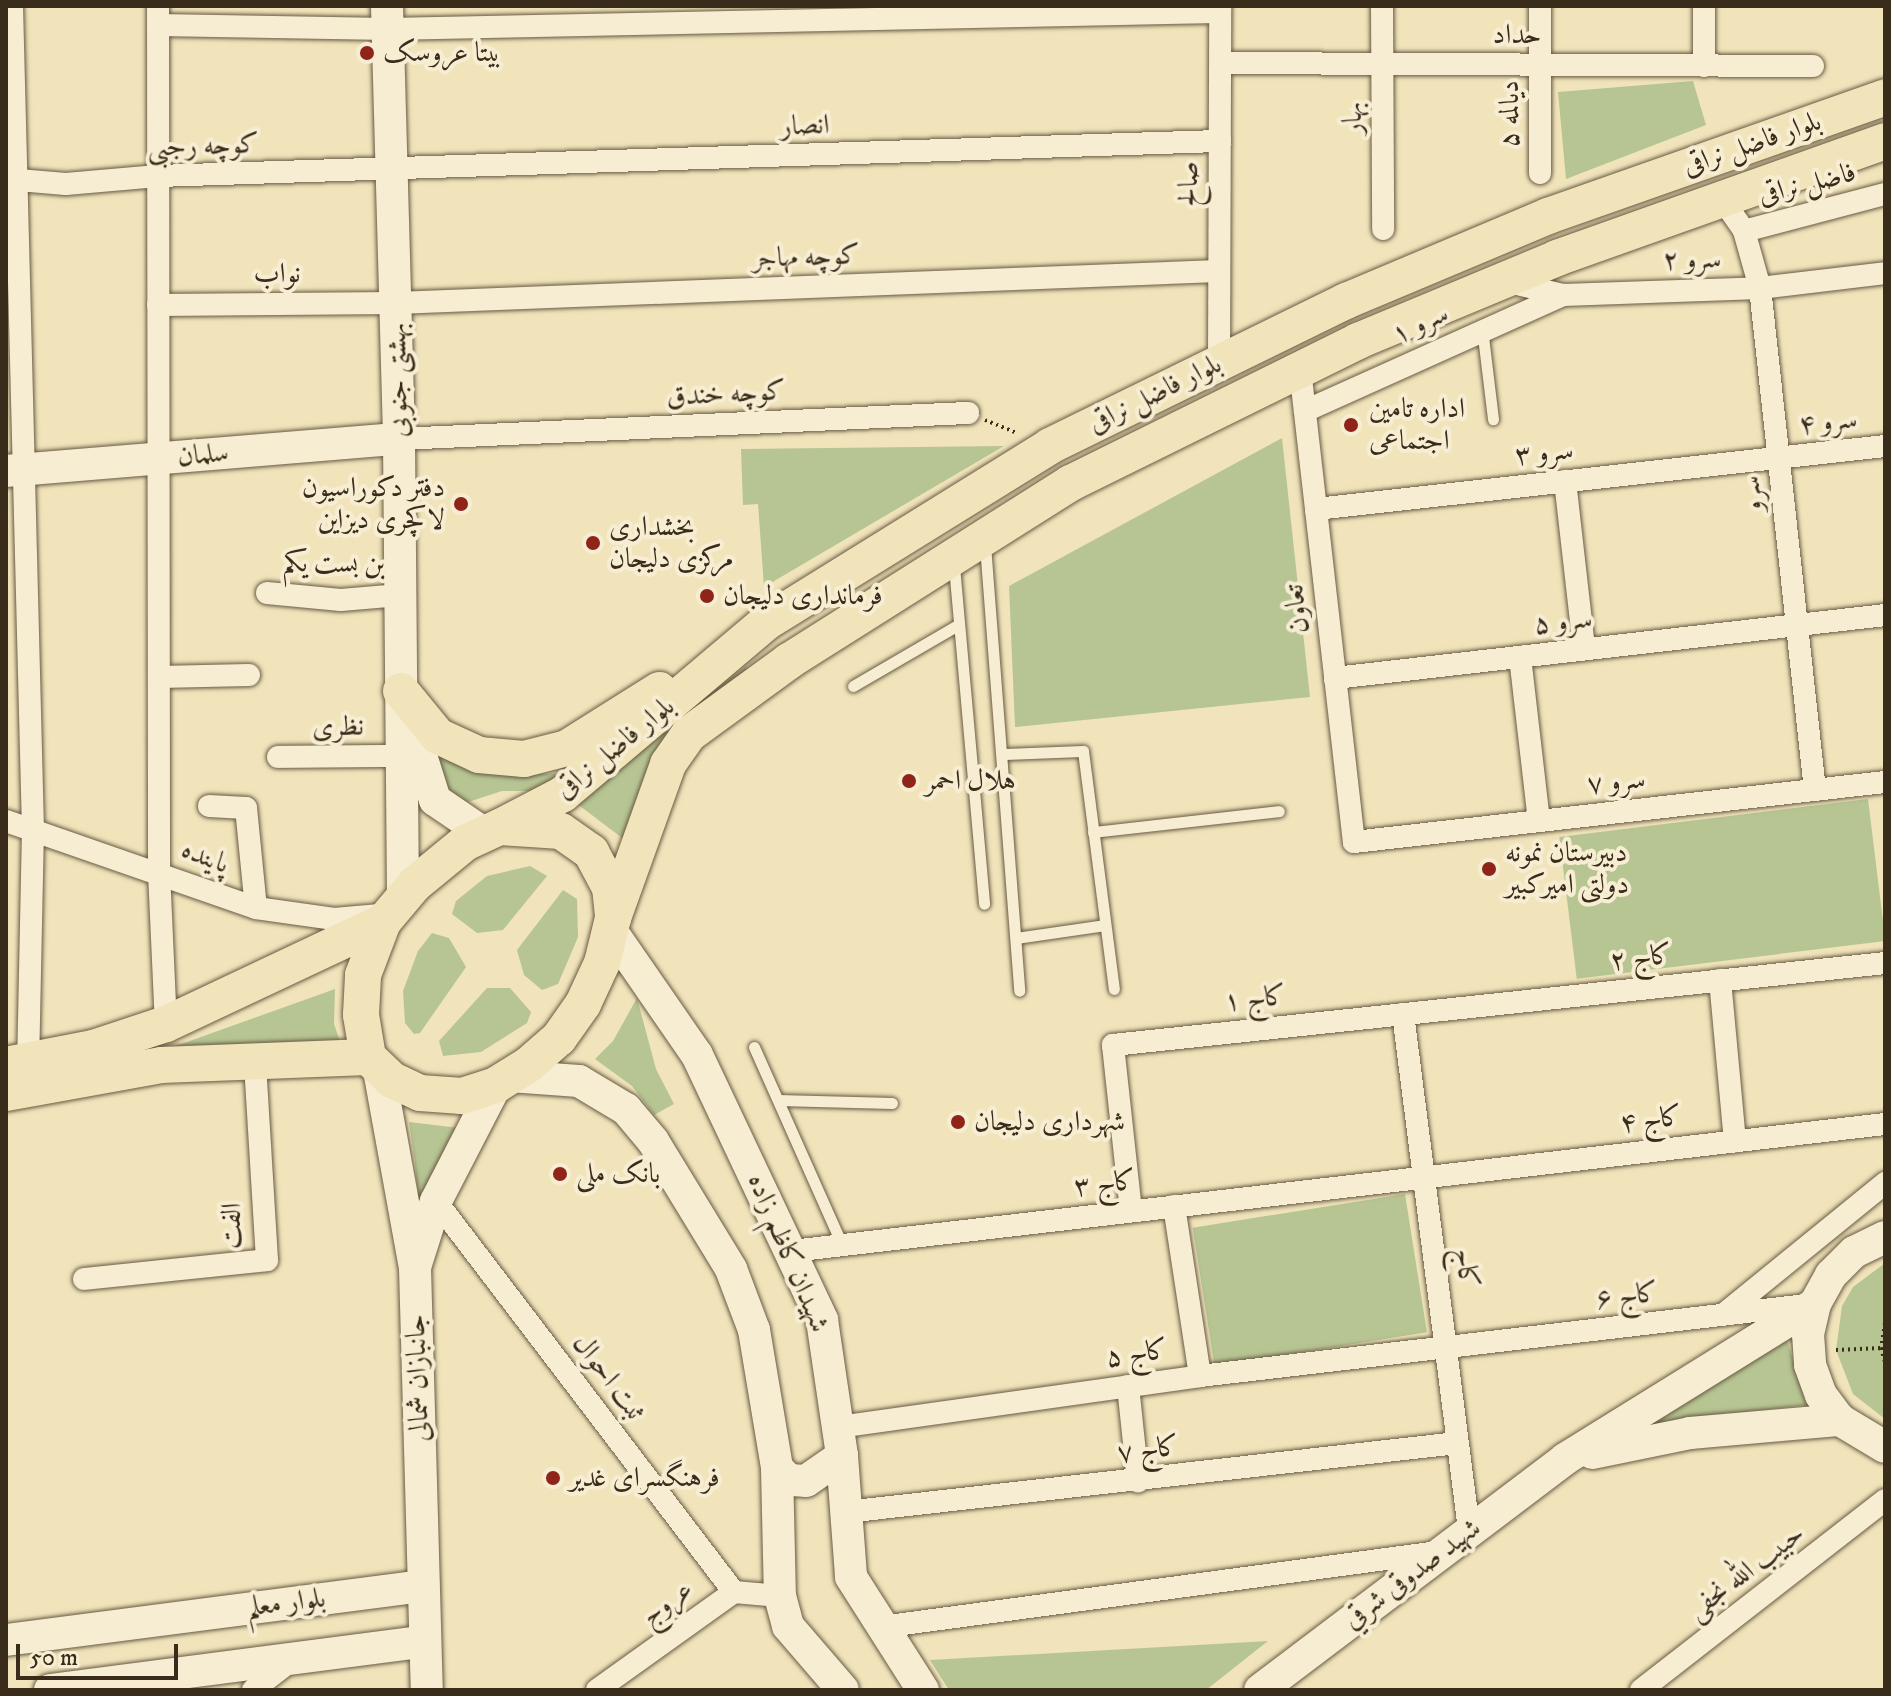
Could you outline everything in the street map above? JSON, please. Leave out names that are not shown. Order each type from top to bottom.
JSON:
[{"type":"main road","name":"بلوار فاضل نراقی","points":[[493,830],[563,794],[765,623],[1050,446],[1346,301],[1548,216],[1885,97]]},
{"type":"main road","name":"بلوار فاضل نراقی","points":[[612,924],[668,764],[689,734],[789,661],[1071,483],[1300,369],[1503,281],[1885,141]]},
{"type":"main road","points":[[401,691],[438,736],[479,755],[524,759],[567,748],[765,623]]},
{"type":"main road","points":[[6,1093],[161,1065],[255,1062],[373,1063],[420,1093],[462,1096],[503,1081],[559,1038],[583,1004],[602,963],[612,924],[610,887],[583,846],[561,831],[493,830],[432,866],[392,911],[363,975],[361,1015],[373,1063]]},
{"type":"main road","points":[[17,1063],[166,1024],[392,911]]},
{"type":"street","points":[[12,6],[15,470],[33,829],[17,1063]]},
{"type":"street","name":"بهار","points":[[1382,6],[1383,229]]},
{"type":"street","name":"دیالمه ۵","points":[[1540,6],[1540,173]]},
{"type":"street","points":[[1704,6],[1704,66]]},
{"type":"street","points":[[166,1024],[159,872],[158,15],[387,17],[1220,9]]},
{"type":"street","name":"صالح","points":[[1219,363],[1220,9]]},
{"type":"street","name":"بهشتی جنوبی","points":[[387,17],[399,439],[401,691],[392,911]]},
{"type":"street","name":"حداد","points":[[1221,63],[1813,66]]},
{"type":"street","name":"انصار","points":[[392,171],[1220,141]]},
{"type":"street","name":"کوچه رجبی","points":[[11,179],[66,184],[158,176],[392,171]]},
{"type":"street","name":"فاضل نراقی","points":[[1744,231],[1885,194]]},
{"type":"street","name":"سرو","points":[[1722,199],[1744,231],[1760,288],[1815,790]]},
{"type":"street","name":"کوچه مهاجر","points":[[396,303],[1218,271]]},
{"type":"street","name":"سرو ۲","points":[[1503,281],[1563,295],[1760,288],[1885,273]]},
{"type":"street","name":"سرو ۱","points":[[1305,411],[1482,328],[1563,295]]},
{"type":"street","name":"نواب","points":[[158,305],[396,303]]},
{"type":"street","name":"تعاون","points":[[1300,369],[1354,842]]},
{"type":"street","name":"کوچه خندق","points":[[399,439],[968,413]]},
{"type":"street","name":"سلمان","points":[[15,470],[399,439]]},
{"type":"street","name":"سرو ۴","points":[[1779,458],[1885,446]]},
{"type":"street","name":"سرو ۳","points":[[1316,509],[1779,458]]},
{"type":"street","points":[[1565,481],[1584,649]]},
{"type":"street","name":"بن بست یکم","points":[[267,593],[341,600],[400,595]]},
{"type":"street","name":"سرو ۵","points":[[1335,678],[1885,615]]},
{"type":"street","points":[[1520,657],[1539,821]]},
{"type":"street","points":[[159,677],[249,675]]},
{"type":"street","points":[[401,691],[435,800],[493,830]]},
{"type":"street","name":"نظری","points":[[278,757],[400,756]]},
{"type":"street","name":"سرو ۷","points":[[1354,842],[1885,782]]},
{"type":"street","points":[[209,806],[246,808],[256,908]]},
{"type":"street","name":"پاینده","points":[[6,821],[256,908],[334,919],[392,911]]},
{"type":"street","name":"شهیدان کاظم زاده","points":[[612,924],[697,1055],[822,1320],[840,1442],[851,1577],[923,1690]]},
{"type":"street","name":"کاج ۲","points":[[1403,1014],[1885,963]]},
{"type":"street","points":[[1720,980],[1735,1141]]},
{"type":"street","name":"کاج ۱","points":[[1131,1211],[1113,1045],[1403,1014]]},
{"type":"street","name":"کاج","points":[[1403,1014],[1469,1530]]},
{"type":"street","name":"الفت","points":[[84,1279],[267,1260],[255,1062]]},
{"type":"street","name":"جانبازان شمالی","points":[[373,1063],[415,1268],[427,1690]]},
{"type":"street","points":[[415,1268],[436,1201],[503,1081]]},
{"type":"street","name":"شهیدان کاظم زاده","points":[[503,1081],[579,1081],[626,1109],[653,1141],[731,1269],[744,1299],[777,1468],[780,1596],[788,1626],[843,1690]]},
{"type":"street","name":"کاج ۴","points":[[1424,1177],[1885,1124]]},
{"type":"street","name":"کاج ۳","points":[[792,1251],[841,1242],[1424,1177]]},
{"type":"street","points":[[1723,1315],[1885,1183]]},
{"type":"street","name":"ثبت احوال","points":[[436,1201],[734,1592]]},
{"type":"street","points":[[1174,1206],[1200,1376]]},
{"type":"street","points":[[1885,1237],[1854,1252],[1831,1275],[1815,1304],[1808,1334],[1810,1365],[1821,1395],[1840,1420],[1885,1447]]},
{"type":"street","name":"کاج ۶","points":[[1446,1346],[1815,1304]]},
{"type":"street","name":"شهید صدوقی شرقي","points":[[1260,1690],[1565,1459],[1815,1304]]},
{"type":"street","name":"کاج ۵","points":[[840,1442],[1128,1386],[1446,1346]]},
{"type":"street","points":[[1128,1386],[1138,1481]]},
{"type":"street","name":"شهید صدوقی شرقي","points":[[1565,1459],[1690,1433],[1840,1420]]},
{"type":"street","points":[[777,1468],[789,1480],[806,1481],[840,1442]]},
{"type":"street","name":"کاج ۷","points":[[846,1512],[1457,1443]]},
{"type":"street","name":"حبیب الله نجفی","points":[[1641,1690],[1885,1500]]},
{"type":"street","points":[[881,1627],[1440,1551]]},
{"type":"street","name":"بلوار معلم","points":[[6,1640],[424,1586]]},
{"type":"street","name":"عروج","points":[[597,1690],[734,1592],[780,1596]]},
{"type":"street","name":"بلوار معلم","points":[[50,1690],[425,1641]]},
{"type":"street","points":[[253,1690],[296,1657]]},
{"type":"lane","points":[[1482,328],[1493,419]]},
{"type":"lane","points":[[985,538],[1004,754],[1019,991]]},
{"type":"lane","points":[[953,558],[956,626],[984,904]]},
{"type":"lane","points":[[853,686],[956,626]]},
{"type":"lane","points":[[1004,754],[1083,751],[1114,989]]},
{"type":"lane","points":[[1093,832],[1279,811]]},
{"type":"lane","points":[[1016,938],[1105,925]]},
{"type":"lane","points":[[754,1047],[841,1242]]},
{"type":"lane","points":[[778,1100],[892,1103]]},
{"type":"path","points":[[968,413],[1050,446]]},
{"type":"path","points":[[1885,1323],[1881,1348],[1885,1362]]},
{"type":"path","points":[[1836,1339],[1839,1362]]},
{"type":"path","points":[[1836,1350],[1881,1348]]},
{"type":"green space","points":[[1693,81],[1706,125],[1566,179],[1558,92]]},
{"type":"green space","points":[[1282,438],[1310,697],[1015,727],[1009,586]]},
{"type":"green space","points":[[1004,446],[764,587],[758,504],[743,505],[741,449]]},
{"type":"green space","points":[[746,667],[751,674],[630,844],[576,803],[676,718]]},
{"type":"green space","points":[[431,739],[515,775],[562,773],[546,791],[502,791],[465,803],[446,800]]},
{"type":"green space","points":[[1868,799],[1885,941],[1577,979],[1559,837]]},
{"type":"green space","points":[[530,866],[547,876],[503,930],[477,933],[452,914],[456,901],[487,876]]},
{"type":"green space","points":[[563,890],[577,899],[578,937],[558,984],[542,990],[524,975],[517,950]]},
{"type":"green space","points":[[432,933],[449,938],[466,967],[420,1033],[414,1034],[405,1023],[403,991],[418,951]]},
{"type":"green space","points":[[487,988],[510,988],[531,1012],[527,1023],[481,1052],[443,1056],[439,1041]]},
{"type":"green space","points":[[335,989],[334,1024],[342,1047],[159,1052]]},
{"type":"green space","points":[[637,998],[656,1069],[674,1104],[654,1115],[632,1086],[595,1059],[613,1041]]},
{"type":"green space","points":[[409,1122],[459,1128],[419,1205],[415,1163]]},
{"type":"green space","points":[[1405,1194],[1427,1332],[1215,1366],[1193,1228]]},
{"type":"green space","points":[[1885,1263],[1885,1419],[1853,1394],[1836,1350],[1842,1306],[1853,1287]]},
{"type":"green space","points":[[1787,1340],[1807,1405],[1685,1419],[1645,1429]]},
{"type":"green space","points":[[1268,1641],[1206,1690],[949,1690],[930,1660]]},
{"type":"place","name":"بیتا عروسک","points":[[367,53]]},
{"type":"place","name":"اداره تامین اجتماعی","points":[[1351,425]]},
{"type":"place","name":"دفتر دکوراسیون لاکچری دیزاین","points":[[461,504]]},
{"type":"place","name":"بخشداری مرکزی دلیجان","points":[[593,543]]},
{"type":"place","name":"فرمانداری دلیجان","points":[[707,596]]},
{"type":"place","name":"هلال احمر","points":[[909,781]]},
{"type":"place","name":"دبیرستان نمونه دولتی امیرکبیر","points":[[1489,869]]},
{"type":"place","name":"شهرداری دلیجان","points":[[958,1122]]},
{"type":"place","name":"بانک ملی","points":[[560,1174]]},
{"type":"place","name":"فرهنگسرای غدیر","points":[[553,1478]]}]
